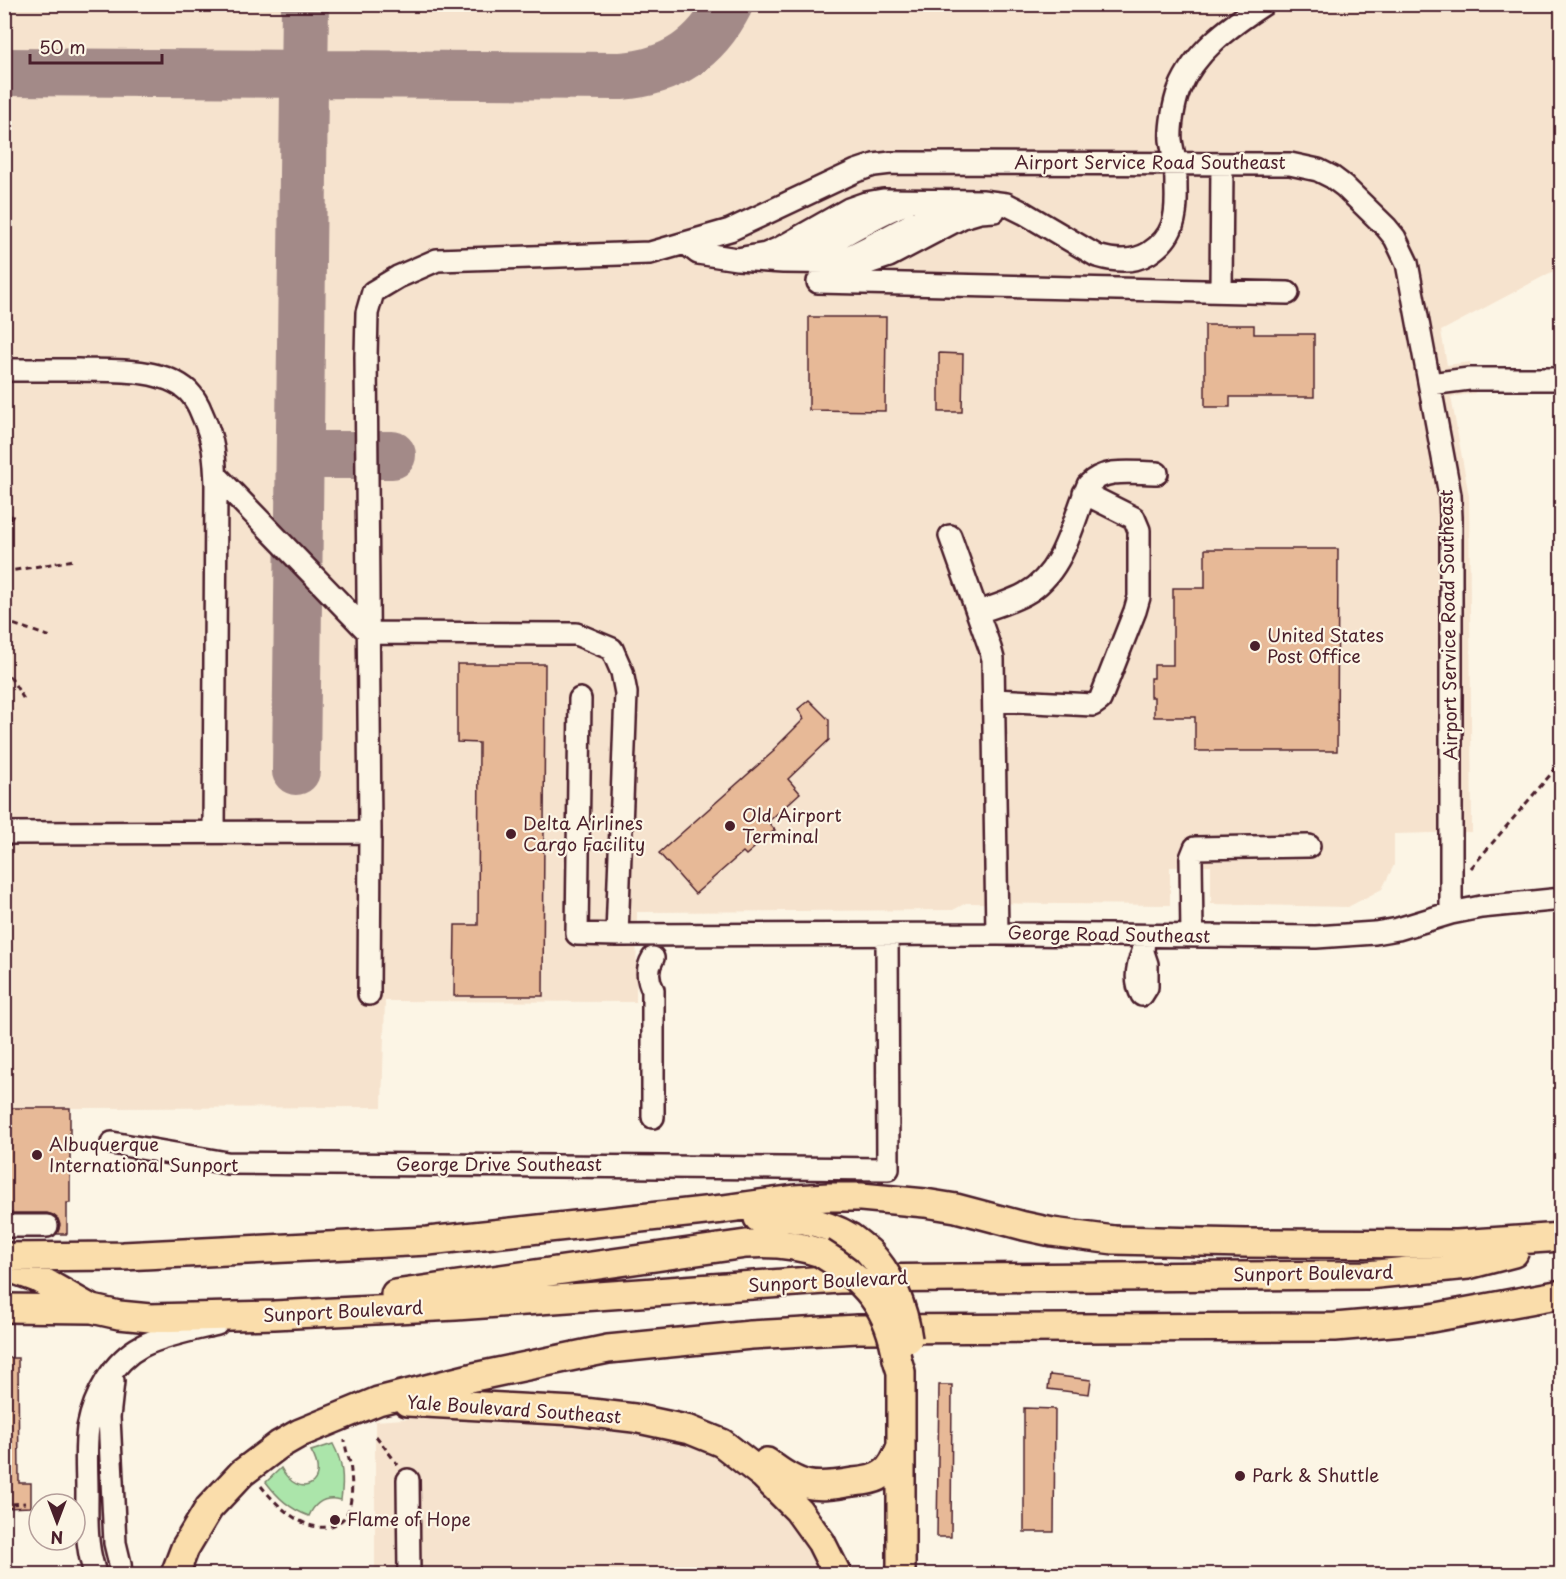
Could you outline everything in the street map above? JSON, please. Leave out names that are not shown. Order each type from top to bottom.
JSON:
[{"type":"main road","points":[[4,1257],[123,1256],[428,1240],[828,1197],[893,1199],[956,1208],[1024,1226],[1081,1237],[1147,1241],[1457,1244],[1562,1238]]},
{"type":"main road","points":[[723,1209],[736,1216],[754,1219],[791,1218],[830,1228],[849,1237],[869,1252],[876,1259],[894,1290],[906,1325],[902,1363],[901,1575]]},
{"type":"main road","name":"Sunport Boulevard","points":[[4,1308],[92,1309],[150,1318],[283,1315],[456,1306],[839,1279],[1366,1275],[1468,1265],[1562,1238]]},
{"type":"main road","points":[[283,1315],[352,1300],[746,1244],[783,1243],[821,1252],[862,1283],[883,1312],[902,1363]]},
{"type":"main road","name":"Sunport Boulevard","points":[[4,1266],[37,1278],[92,1309]]},
{"type":"main road","points":[[175,1575],[185,1548],[209,1508],[242,1473],[279,1445],[300,1433],[378,1401],[474,1377],[608,1349],[739,1336],[858,1329],[1335,1327],[1426,1319],[1562,1294]]},
{"type":"main road","name":"Yale Boulevard Southeast","points":[[378,1401],[575,1411],[634,1418],[690,1430],[722,1443],[764,1475],[798,1510],[821,1542],[837,1575]]},
{"type":"main road","points":[[722,1443],[740,1447],[758,1455],[795,1482],[820,1487],[879,1477],[891,1467],[901,1446]]},
{"type":"street","points":[[737,259],[766,254],[849,209],[883,200],[982,201],[1006,204],[1096,256],[1121,261],[1133,260],[1144,255],[1164,240],[1175,219],[1176,163],[1171,138],[1178,91],[1189,70],[1202,53],[1220,36],[1264,4]]},
{"type":"street","name":"Airport Service Road Southeast","points":[[369,994],[366,357],[367,313],[373,292],[437,260],[650,253],[730,230],[856,171],[883,164],[908,162],[1290,164],[1318,170],[1332,177],[1344,186],[1395,238],[1407,263],[1449,488],[1451,517],[1451,903]]},
{"type":"street","points":[[1221,291],[1222,164]]},
{"type":"street","points":[[783,262],[823,248],[892,209],[925,200]]},
{"type":"street","points":[[828,262],[840,260],[863,250],[938,211],[982,201]]},
{"type":"street","points":[[685,243],[698,253],[737,259],[868,263],[889,256],[963,217],[980,212],[1024,213]]},
{"type":"street","points":[[818,282],[1288,293]]},
{"type":"street","points":[[4,370],[132,371],[156,375],[180,385],[189,392],[211,434],[216,475],[214,832]]},
{"type":"street","points":[[1430,384],[1469,379],[1562,379]]},
{"type":"street","points":[[978,612],[1026,594],[1048,576],[1062,553],[1084,493],[1094,478],[1111,473],[1157,473]]},
{"type":"street","points":[[216,475],[369,633],[576,634],[612,649],[622,672],[626,693],[617,935]]},
{"type":"street","points":[[994,700],[1093,705],[1100,700],[1135,611],[1138,597],[1138,530],[1134,518],[1084,493]]},
{"type":"street","points":[[950,536],[993,659],[996,934]]},
{"type":"street","name":"George Road Southeast","points":[[580,699],[577,934],[996,934],[1143,944],[1192,936],[1347,936],[1398,929],[1451,903],[1481,907],[1562,899]]},
{"type":"street","points":[[4,833],[370,832]]},
{"type":"street","points":[[1192,936],[1191,858],[1195,848],[1309,846]]},
{"type":"street","points":[[653,934],[653,958],[648,965],[649,982],[653,990],[653,1118]]},
{"type":"street","name":"George Drive Southeast","points":[[112,1143],[228,1163],[888,1168],[887,935]]},
{"type":"street","points":[[4,1226],[47,1226]]},
{"type":"street","points":[[95,1575],[89,1548],[86,1445],[93,1410],[107,1379],[129,1354],[142,1345],[216,1324],[283,1315]]},
{"type":"street","points":[[117,1366],[109,1417],[114,1536],[121,1575]]},
{"type":"street","points":[[403,1472],[409,1575]]},
{"type":"path","points":[[4,529],[13,515]]},
{"type":"path","points":[[4,572],[74,560]]},
{"type":"path","points":[[4,621],[51,637]]},
{"type":"path","points":[[4,667],[25,701]]},
{"type":"path","points":[[1451,903],[1562,761]]},
{"type":"path","points":[[376,1436],[403,1472]]},
{"type":"path","points":[[259,1485],[279,1507],[306,1524],[321,1527],[332,1526],[343,1520],[349,1511],[352,1494],[352,1479],[345,1440]]},
{"type":"path","points":[[12,1504],[25,1503]]},
{"type":"shaded area","name":"Albuquerque International Sunport","points":[[5,5],[1561,5],[1561,267],[1441,331],[1447,365],[1470,362],[1475,393],[1451,397],[1469,496],[1472,832],[1394,834],[1394,865],[1382,889],[1348,907],[1211,904],[1211,866],[1170,867],[1170,905],[966,903],[953,910],[637,912],[636,1002],[385,1001],[382,1107],[70,1108],[70,1203],[30,1203],[30,1216],[5,1215]]},
{"type":"shaded area","points":[[432,1417],[543,1418],[659,1433],[702,1448],[742,1471],[794,1521],[825,1574],[375,1574],[375,1421]]},
{"type":"green space","points":[[333,1444],[342,1471],[341,1500],[322,1501],[314,1507],[309,1516],[285,1502],[266,1482],[281,1468],[296,1484],[304,1486],[310,1484],[315,1480],[317,1472],[311,1451]]},
{"type":"building","points":[[809,317],[886,317],[885,411],[809,410]]},
{"type":"building","points":[[1205,325],[1254,325],[1254,334],[1314,334],[1314,397],[1230,397],[1230,407],[1205,407]]},
{"type":"building","points":[[939,353],[963,354],[962,412],[939,412]]},
{"type":"building","name":"United States Post Office","points":[[1205,549],[1338,549],[1337,751],[1195,751],[1195,717],[1154,717],[1154,697],[1150,697],[1150,678],[1154,678],[1154,665],[1173,665],[1173,588],[1205,588]]},
{"type":"building","name":"Delta Airlines Cargo Facility","points":[[457,664],[545,664],[543,996],[454,996],[455,925],[478,925],[479,743],[457,742]]},
{"type":"building","name":"Old Airport Terminal","points":[[809,700],[829,720],[829,740],[788,779],[800,793],[768,822],[775,830],[746,855],[743,852],[695,894],[659,853],[774,751],[804,719],[798,709]]},
{"type":"building","name":"Albuquerque International Sunport","points":[[4,1108],[70,1108],[70,1203],[67,1203],[67,1234],[57,1234],[60,1225],[58,1219],[47,1213],[4,1213]]},
{"type":"building","points":[[4,1358],[18,1358],[19,1483],[31,1483],[31,1492],[27,1492],[27,1507],[4,1508]]},
{"type":"building","points":[[1050,1375],[1091,1380],[1089,1394],[1048,1389]]},
{"type":"building","points":[[939,1385],[952,1385],[951,1537],[937,1537]]},
{"type":"building","points":[[1024,1408],[1055,1409],[1054,1532],[1024,1532]]},
{"type":"taxiway","points":[[296,771],[305,4]]},
{"type":"taxiway","points":[[4,72],[621,76],[656,69],[686,55],[710,34],[729,4]]},
{"type":"taxiway","points":[[300,455],[392,455]]},
{"type":"place","name":"United States Post Office","points":[[1255,646]]},
{"type":"place","name":"Old Airport Terminal","points":[[730,826]]},
{"type":"place","name":"Delta Airlines Cargo Facility","points":[[511,834]]},
{"type":"place","name":"Albuquerque International Sunport","points":[[37,1155]]},
{"type":"place","name":"Park & Shuttle","points":[[1240,1476]]},
{"type":"place","name":"Flame of Hope","points":[[335,1520]]}]
